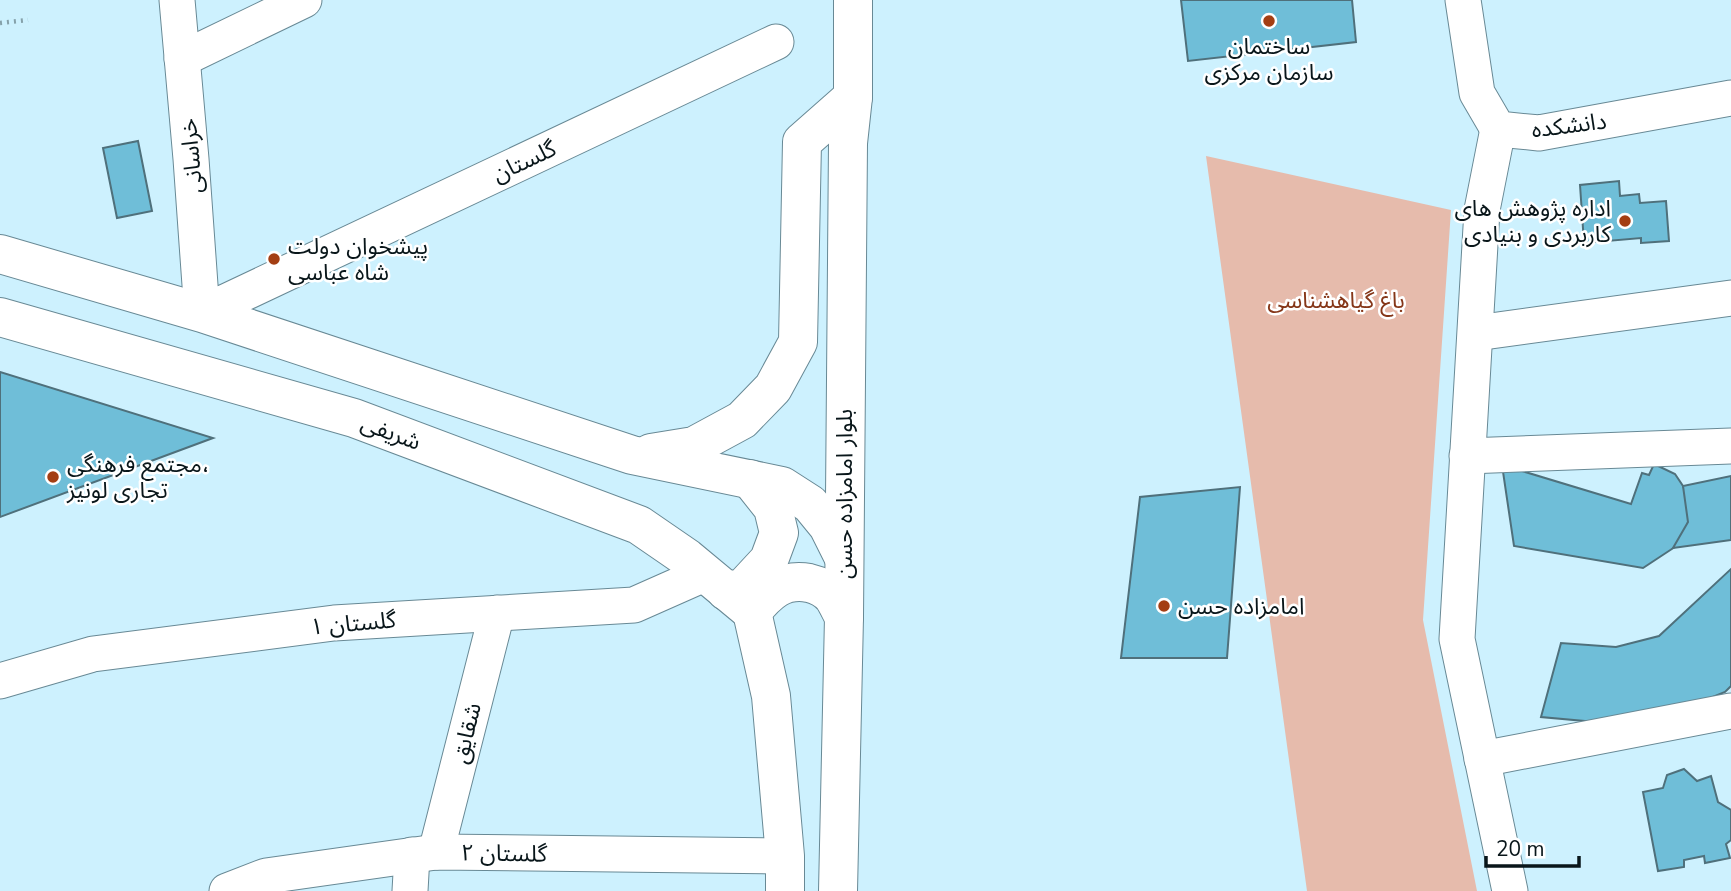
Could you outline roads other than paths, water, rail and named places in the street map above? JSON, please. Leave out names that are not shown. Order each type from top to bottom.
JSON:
[{"type":"main road","name":"بلوار امامزاده حسن","points":[[838,891],[844,617],[848,143],[853,97],[853,0]]},
{"type":"main road","points":[[632,455],[694,446],[742,420],[773,388],[798,342],[802,142],[853,97]]},
{"type":"main road","points":[[0,254],[202,313],[632,455],[782,486],[810,504],[828,526],[843,556]]},
{"type":"main road","name":"شریفی","points":[[0,317],[354,418],[639,525],[687,558],[728,592]]},
{"type":"main road","points":[[728,592],[743,588],[769,560],[779,533],[773,508],[750,480]]},
{"type":"main road","points":[[728,592],[765,595],[796,580],[817,584],[832,595],[844,617]]},
{"type":"main road","points":[[728,592],[771,696],[785,874]]},
{"type":"street","name":"خراسانی","points":[[177,0],[202,313]]},
{"type":"street","points":[[182,59],[304,0]]},
{"type":"street","name":"دانشکده","points":[[1463,0],[1477,93],[1498,129],[1539,133],[1731,98]]},
{"type":"street","name":"گلستان","points":[[202,313],[776,42]]},
{"type":"street","points":[[1498,129],[1482,210],[1457,639],[1510,891]]},
{"type":"street","points":[[1476,333],[1731,298]]},
{"type":"street","points":[[1467,456],[1731,446]]},
{"type":"street","name":"گلستان ۱","points":[[0,681],[93,654],[334,622],[634,605],[728,592]]},
{"type":"street","name":"شقایق","points":[[410,891],[497,613]]},
{"type":"street","points":[[1482,759],[1731,711]]},
{"type":"street","name":"گلستان ۲","points":[[227,891],[266,876],[424,853],[785,874]]},
{"type":"place","name":"ساختمان سازمان مرکزی","points":[[1269,21]]},
{"type":"place","name":"اداره پژوهش های کاربردی و بنیادی","points":[[1625,221]]},
{"type":"place","name":"پیشخوان دولت شاه عباسی","points":[[274,259]]},
{"type":"place","name":"مجتمع فرهنگی، تجاری لونیز","points":[[53,477]]},
{"type":"place","name":"امامزاده حسن","points":[[1164,606]]},
{"type":"park label","name":"باغ گیاهشناسی","points":[[1336,300]]}]
